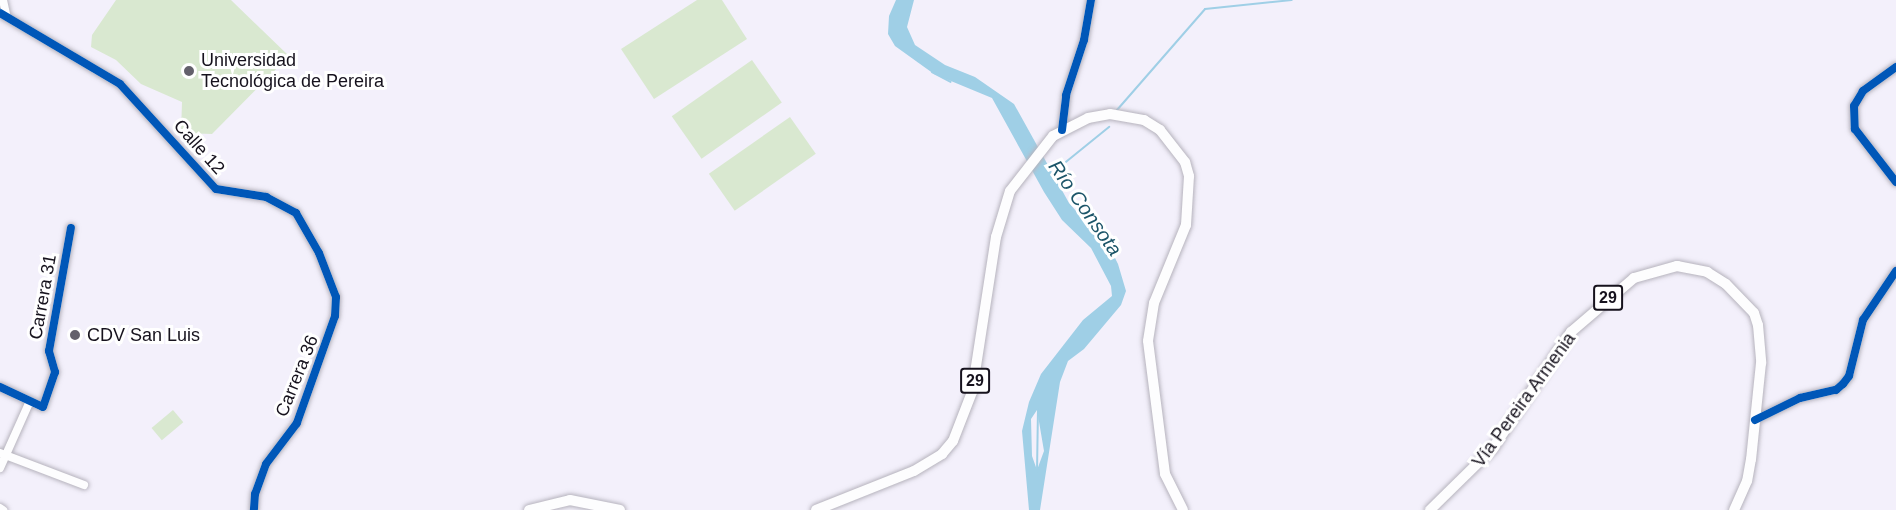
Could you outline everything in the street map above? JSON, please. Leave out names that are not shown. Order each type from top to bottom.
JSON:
[{"type":"main road","name":"29","points":[[816,510],[914,471],[942,454],[953,441],[972,392],[996,237],[1010,191],[1024,169],[1062,130],[1110,114],[1136,118],[1160,130],[1185,162],[1189,209],[1154,303],[1148,341],[1166,474],[1183,510]]},
{"type":"main road","name":"Vía Pereira Armenia","points":[[1430,510],[1489,454],[1571,332],[1622,286],[1654,270],[1677,266],[1707,272],[1726,284],[1754,312],[1761,350],[1755,420],[1747,481],[1734,510]]},
{"type":"main road","points":[[529,510],[570,500],[620,510]]},
{"type":"street","name":"Calle 12","points":[[3,0],[3,13],[120,84],[216,189],[266,197],[296,213],[319,253],[331,282],[335,316]]},
{"type":"street","points":[[1062,130],[1066,95],[1084,40],[1091,0]]},
{"type":"street","points":[[1896,67],[1863,91],[1854,106],[1854,118],[1855,129],[1896,182]]},
{"type":"street","name":"Carrera 31","points":[[30,401],[43,407],[55,372],[49,351],[71,228]]},
{"type":"street","points":[[1755,420],[1800,398],[1836,390],[1843,384],[1849,376],[1863,320],[1896,270]]},
{"type":"street","name":"Carrera 36","points":[[254,510],[255,494],[266,464],[297,423],[335,316]]},
{"type":"street","points":[[0,387],[30,401],[3,454],[0,468]]},
{"type":"street","points":[[3,454],[84,485]]},
{"type":"green space","name":"Universidad Tecnológica de Pereira","points":[[116,0],[231,0],[289,56],[212,134],[181,133],[182,102],[141,84],[116,60],[91,47],[92,35]]},
{"type":"green space","points":[[697,0],[722,0],[747,39],[654,99],[621,49]]},
{"type":"green space","points":[[752,60],[782,103],[702,159],[672,116]]},
{"type":"green space","points":[[790,117],[816,154],[735,211],[709,174]]},
{"type":"green space","points":[[173,410],[183,422],[162,440],[152,428]]},
{"type":"water","points":[[896,0],[914,0],[907,27],[915,45],[945,65],[975,77],[1014,104],[1069,203],[1084,220],[1100,228],[1118,264],[1126,291],[1121,305],[1084,349],[1068,361],[1060,382],[1040,510],[1029,510],[1022,431],[1029,402],[1041,374],[1083,320],[1112,296],[1111,286],[1091,248],[1062,220],[1044,192],[992,98],[934,74],[895,46],[888,34],[889,16]],"holes":[[[1037,410],[1044,451],[1037,470],[1032,456],[1031,419]]]},
{"type":"waterway","points":[[1117,110],[1205,9],[1292,0]]},
{"type":"waterway","name":"Río Consota","points":[[932,72],[951,82]]},
{"type":"waterway","points":[[1051,174],[1109,127]]},
{"type":"waterway","name":"Río Consota","points":[[1037,472],[1038,409]]},
{"type":"cycle path","points":[[1062,130],[1066,95],[1084,40],[1091,0]]},
{"type":"cycle path","points":[[0,13],[120,84],[216,189],[266,197],[296,213],[319,253],[336,297],[335,316],[297,423],[266,464],[255,494],[254,510]]},
{"type":"cycle path","points":[[1896,67],[1863,91],[1854,106],[1855,129],[1896,182]]},
{"type":"cycle path","points":[[0,387],[43,407],[55,372],[49,351],[71,228]]},
{"type":"cycle path","points":[[1755,420],[1800,398],[1836,390],[1843,384],[1849,376],[1863,320],[1896,271]]},
{"type":"place","name":"Universidad Tecnológica de Pereira","points":[[189,71]]},
{"type":"place","name":"CDV San Luis","points":[[75,335]]}]
